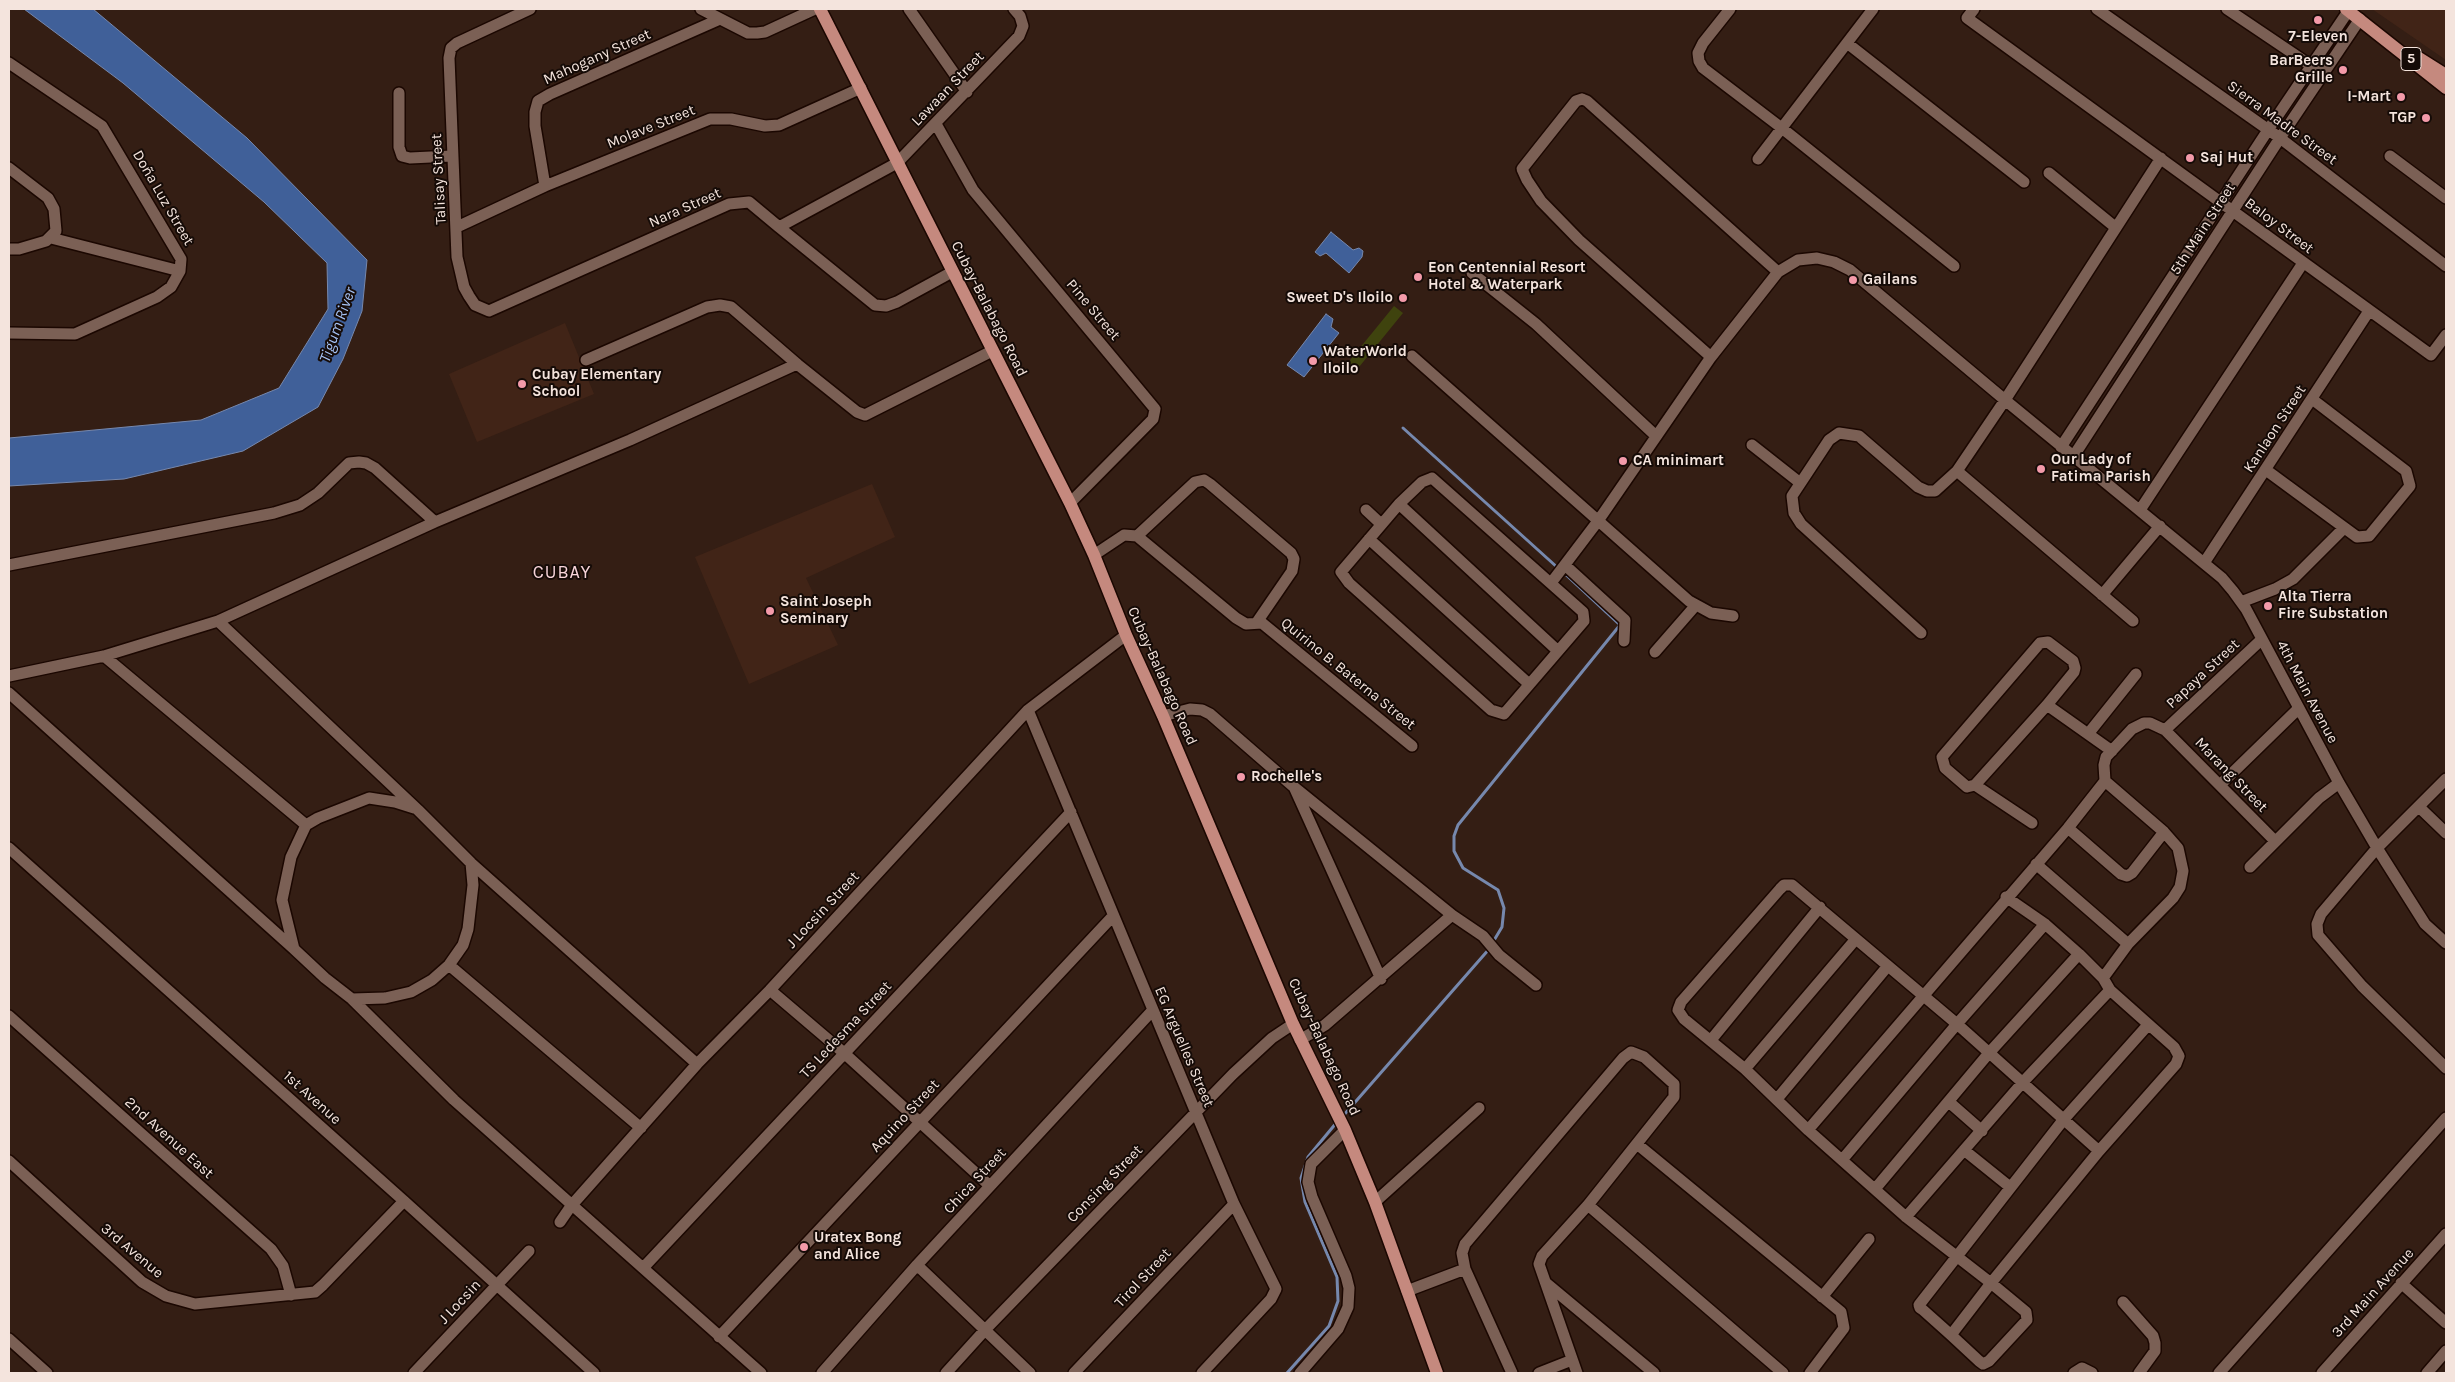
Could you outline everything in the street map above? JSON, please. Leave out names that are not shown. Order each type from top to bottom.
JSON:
[{"type":"main road","name":"Cubay-Balabago Road","points":[[820,9],[1070,503],[1094,555],[1126,635],[1163,716],[1293,1024],[1343,1125],[1375,1202],[1437,1373]]},
{"type":"main road","name":"5","points":[[2348,10],[2446,88]]},
{"type":"main road","name":"5","points":[[2375,30],[2446,75]]},
{"type":"street","name":"Talisay Street","points":[[475,305],[464,287],[457,257],[449,58],[451,48],[530,9]]},
{"type":"street","points":[[701,9],[748,32],[757,34],[815,9]]},
{"type":"street","points":[[909,9],[966,92]]},
{"type":"street","name":"Lawaan Street","points":[[897,163],[1019,36],[1023,26],[1020,16],[1014,9]]},
{"type":"street","points":[[1730,9],[1703,43],[1698,53],[1699,61],[1715,78],[1783,129],[1954,266]]},
{"type":"street","points":[[1758,159],[1783,129],[1873,9]]},
{"type":"street","name":"Sierra Madre Street","points":[[2097,9],[2280,138],[2446,266]]},
{"type":"street","points":[[2227,9],[2323,74]]},
{"type":"street","name":"5th Main Street","points":[[2062,447],[2348,10]]},
{"type":"street","name":"Baloy Street","points":[[1971,14],[2160,158],[2431,355],[2446,335]]},
{"type":"street","name":"Mahogany Street","points":[[545,186],[535,126],[534,112],[538,101],[720,19]]},
{"type":"street","name":"5th Main Street","points":[[2073,457],[2280,138],[2360,19]]},
{"type":"street","points":[[1847,43],[2024,182]]},
{"type":"street","name":"Doña Luz Street","points":[[9,62],[96,121],[107,132],[181,259],[180,271],[171,287],[156,297],[75,334],[9,334]]},
{"type":"street","name":"Molave Street","points":[[457,227],[545,186],[710,119],[731,119],[765,126],[779,125],[861,88]]},
{"type":"street","points":[[400,93],[399,147],[402,156],[410,158],[452,156]]},
{"type":"street","points":[[1559,573],[1598,521],[1711,356],[1778,272],[1587,101],[1576,101],[1522,169],[1541,201],[1579,240],[1711,356]]},
{"type":"street","name":"Pine Street","points":[[936,124],[973,190],[1155,409],[1153,419],[1070,503]]},
{"type":"street","points":[[2390,156],[2446,198]]},
{"type":"street","points":[[1921,634],[1801,524],[1794,513],[1792,501],[1800,482],[1829,440],[1839,433],[1859,436],[1918,487],[1927,491],[1935,490],[1957,471],[2005,400],[2160,158]]},
{"type":"street","points":[[779,227],[897,163]]},
{"type":"street","points":[[9,168],[48,198],[54,209],[56,231],[51,238]]},
{"type":"street","points":[[2049,173],[2115,227]]},
{"type":"street","name":"Nara Street","points":[[475,305],[489,311],[495,310],[729,204],[749,202],[865,299],[875,305],[886,306],[897,302],[952,272]]},
{"type":"street","points":[[9,249],[19,249],[51,238],[180,271]]},
{"type":"street","name":"4th Main Avenue","points":[[1778,272],[1798,260],[1812,258],[1834,262],[1850,270],[2073,457],[2222,578],[2241,602],[2339,783],[2377,848],[2425,924],[2446,943]]},
{"type":"street","points":[[2140,510],[2303,263]]},
{"type":"street","points":[[1472,273],[1536,324],[1656,436]]},
{"type":"street","points":[[586,360],[708,307],[720,305],[731,307],[797,364],[857,412],[865,415],[992,351]]},
{"type":"street","name":"Kanlaon Street","points":[[2204,563],[2369,311]]},
{"type":"street","points":[[1412,356],[1666,582],[1696,605],[1711,612],[1733,616]]},
{"type":"street","points":[[9,676],[104,656],[218,621],[435,522],[630,440],[797,364]]},
{"type":"street","points":[[2266,470],[2357,538],[2369,536],[2410,486],[2410,478],[2406,471],[2312,399]]},
{"type":"street","points":[[1752,445],[1800,482]]},
{"type":"street","points":[[9,565],[274,513],[300,505],[318,493],[349,463],[358,462],[366,463],[375,468],[435,522]]},
{"type":"street","points":[[1957,471],[2133,621]]},
{"type":"street","points":[[1559,573],[1583,612],[1584,621],[1529,684],[1506,714],[1499,714],[1491,710],[1349,583],[1341,572],[1399,504],[1427,478],[1436,480],[1559,573],[1625,620],[1624,640]]},
{"type":"street","points":[[1094,555],[1124,535],[1137,536],[1195,482],[1204,480],[1291,553],[1294,560],[1292,571],[1257,622]]},
{"type":"street","points":[[1399,504],[1558,651]]},
{"type":"street","points":[[1366,510],[1381,524]]},
{"type":"street","points":[[2102,596],[2160,526]]},
{"type":"street","points":[[2241,602],[2275,589],[2293,579],[2344,528]]},
{"type":"street","name":"Quirino B. Baterna Street","points":[[1137,536],[1236,618],[1246,624],[1262,623],[1412,746]]},
{"type":"street","points":[[1369,539],[1529,684]]},
{"type":"street","points":[[1655,652],[1696,605]]},
{"type":"street","points":[[218,621],[418,810],[471,863],[697,1064]]},
{"type":"street","name":"J Locsin Street","points":[[560,1222],[571,1206],[697,1064],[770,990],[1028,710],[1126,635]]},
{"type":"street","name":"Papaya Street","points":[[2166,730],[2261,640]]},
{"type":"street","points":[[2048,642],[2073,661],[2075,668],[2074,672],[2047,705],[1976,784],[1968,787],[1945,768],[1942,757],[2040,643],[2048,642]]},
{"type":"street","points":[[104,656],[306,825]]},
{"type":"street","points":[[2088,734],[2136,674]]},
{"type":"street","points":[[9,693],[325,978],[352,999],[454,1100],[571,1206],[761,1373]]},
{"type":"street","points":[[2047,705],[2112,750]]},
{"type":"street","points":[[2221,784],[2299,708]]},
{"type":"street","points":[[1163,716],[1190,709],[1202,710],[1210,714],[1294,787],[1452,915],[1483,936],[1494,950],[1536,985]]},
{"type":"street","name":"EG Arguelles Street","points":[[1028,710],[1234,1204],[1276,1289],[1271,1299],[1202,1373]]},
{"type":"street","points":[[1808,1130],[2006,897],[2068,828],[2105,781],[2104,765],[2112,750],[2127,733],[2144,723],[2156,725],[2166,730]]},
{"type":"street","name":"Marang Street","points":[[2166,730],[2275,841]]},
{"type":"street","points":[[2446,779],[2377,848],[2321,914],[2317,924],[2318,935],[2362,986],[2446,1068]]},
{"type":"street","points":[[2103,978],[2128,944],[2173,898],[2180,886],[2183,871],[2178,848],[2164,832],[2105,781]]},
{"type":"street","points":[[2250,867],[2320,798],[2339,783]]},
{"type":"street","points":[[1976,784],[2032,823]]},
{"type":"street","points":[[1294,787],[1381,979]]},
{"type":"street","points":[[294,949],[282,900],[291,857],[306,825],[318,818],[369,798],[395,802],[418,810]]},
{"type":"street","points":[[2419,806],[2446,833]]},
{"type":"street","name":"TS Ledesma Street","points":[[643,1268],[1071,812]]},
{"type":"street","points":[[2068,828],[2121,874],[2126,876],[2132,873],[2164,832]]},
{"type":"street","name":"1st Avenue","points":[[9,848],[404,1200],[593,1373]]},
{"type":"street","points":[[352,999],[385,998],[411,992],[432,980],[449,965],[464,945],[468,929],[473,885],[471,863]]},
{"type":"street","points":[[2036,864],[2128,944]]},
{"type":"street","points":[[2099,1151],[2064,1119],[2023,1082],[1792,885],[1784,885],[1681,1002],[1678,1010],[1680,1014],[1745,1069],[1808,1130],[1906,1217],[1957,1256],[2026,1312],[2028,1320],[1989,1361],[1983,1364],[1919,1305],[1957,1256],[2010,1187],[2064,1119],[2148,1025]]},
{"type":"street","points":[[1950,1335],[2099,1151],[2178,1061],[2179,1052],[2110,990],[2103,978],[2080,954],[2045,924],[2006,897]]},
{"type":"street","points":[[1711,1040],[1820,907]]},
{"type":"street","points":[[1300,1040],[1325,1025],[1381,979],[1452,915]]},
{"type":"street","name":"Aquino Street","points":[[719,1337],[1114,916]]},
{"type":"street","points":[[1842,1160],[1956,1024],[2045,924]]},
{"type":"street","points":[[1745,1069],[1855,940]]},
{"type":"street","points":[[1875,1189],[1989,1053],[2080,954]]},
{"type":"street","points":[[449,965],[641,1128]]},
{"type":"street","points":[[1777,1099],[1887,967]]},
{"type":"street","points":[[770,990],[844,1053],[990,1186]]},
{"type":"street","points":[[1906,1217],[2023,1082],[2110,990]]},
{"type":"street","name":"Chica Street","points":[[822,1373],[990,1186],[1152,1011]]},
{"type":"street","name":"2nd Avenue East","points":[[9,1016],[271,1249],[283,1266],[292,1295]]},
{"type":"street","name":"Consing Street","points":[[946,1373],[984,1331],[1196,1112],[1265,1044],[1293,1024]]},
{"type":"street","points":[[1512,1373],[1465,1269],[1462,1253],[1470,1239],[1623,1058],[1631,1052],[1644,1057],[1674,1084],[1676,1090],[1671,1102],[1588,1205],[1542,1256],[1539,1264],[1577,1373]]},
{"type":"street","points":[[1949,1102],[1982,1131]]},
{"type":"street","points":[[1375,1202],[1479,1108]]},
{"type":"street","points":[[2219,1373],[2446,1118]]},
{"type":"street","points":[[1300,1373],[1338,1329],[1348,1307],[1350,1288],[1312,1197],[1308,1182],[1311,1164],[1343,1125]]},
{"type":"street","points":[[1637,1144],[1840,1312],[1844,1328],[1810,1373]]},
{"type":"street","points":[[1964,1150],[2010,1187]]},
{"type":"street","name":"3rd Avenue","points":[[9,1161],[142,1282],[166,1296],[195,1304],[314,1292],[323,1285],[404,1200]]},
{"type":"street","name":"Tirol Street","points":[[1074,1373],[1234,1204]]},
{"type":"street","points":[[1588,1205],[1784,1373]]},
{"type":"street","name":"3rd Main Avenue","points":[[2322,1373],[2401,1282],[2446,1234]]},
{"type":"street","points":[[1822,1297],[1868,1239]]},
{"type":"street","name":"J Locsin","points":[[414,1373],[529,1251]]},
{"type":"street","points":[[918,1265],[984,1331],[1030,1373]]},
{"type":"street","points":[[1407,1291],[1465,1269]]},
{"type":"street","points":[[2401,1282],[2446,1324]]},
{"type":"street","points":[[1545,1283],[1654,1373]]},
{"type":"street","points":[[2123,1302],[2153,1336],[2155,1344],[2155,1351],[2139,1373]]},
{"type":"street","points":[[9,1339],[47,1373]]},
{"type":"street","points":[[2427,1373],[2446,1351]]},
{"type":"street","points":[[1539,1373],[1572,1360]]},
{"type":"street","points":[[2074,1373],[2082,1368],[2092,1373]]},
{"type":"shaded area","points":[[2372,9],[2446,9],[2446,60]]},
{"type":"shaded area","name":"Cubay Elementary School","points":[[565,323],[594,394],[477,442],[449,374]]},
{"type":"shaded area","name":"Saint Joseph Seminary","points":[[872,484],[895,537],[806,578],[838,645],[749,684],[695,557]]},
{"type":"green space","points":[[1394,306],[1403,313],[1355,372],[1346,365]]},
{"type":"water","name":"Tigum River","points":[[24,9],[93,9],[247,138],[367,260],[362,311],[343,359],[318,407],[243,451],[124,479],[9,486],[9,438],[201,420],[279,388],[328,309],[327,263],[264,202],[123,83]]},
{"type":"water","points":[[1331,232],[1353,250],[1359,248],[1363,251],[1362,257],[1349,273],[1326,253],[1320,256],[1315,252]]},
{"type":"water","points":[[1326,314],[1333,319],[1331,327],[1339,333],[1304,377],[1287,365]]},
{"type":"waterway","points":[[1403,428],[1558,568]]},
{"type":"waterway","points":[[1493,942],[1502,927],[1504,908],[1498,890],[1463,868],[1454,851],[1454,836],[1458,825],[1620,625],[1563,572]]},
{"type":"waterway","points":[[1343,1116],[1490,948]]},
{"type":"waterway","points":[[1287,1373],[1329,1326],[1338,1301],[1337,1277],[1305,1202],[1301,1178],[1308,1157],[1337,1122]]},
{"type":"place","name":"7-Eleven","points":[[2318,20]]},
{"type":"place","name":"BarBeers Grille","points":[[2343,70]]},
{"type":"place","name":"I-Mart","points":[[2401,97]]},
{"type":"place","name":"TGP","points":[[2426,118]]},
{"type":"place","name":"Saj Hut","points":[[2190,158]]},
{"type":"place","name":"Eon Centennial Resort Hotel & Waterpark","points":[[1418,277]]},
{"type":"place","name":"Gailans","points":[[1853,280]]},
{"type":"place","name":"Sweet D's Iloilo","points":[[1403,298]]},
{"type":"place","name":"WaterWorld Iloilo","points":[[1313,361]]},
{"type":"place","name":"Cubay Elementary School","points":[[522,384]]},
{"type":"place","name":"CA minimart","points":[[1623,461]]},
{"type":"place","name":"Our Lady of Fatima Parish","points":[[2041,469]]},
{"type":"place","name":"Alta Tierra Fire Substation","points":[[2268,606]]},
{"type":"place","name":"Saint Joseph Seminary","points":[[770,611]]},
{"type":"place","name":"Rochelle's","points":[[1241,777]]},
{"type":"place","name":"Uratex Bong and Alice","points":[[804,1247]]},
{"type":"district","name":"CUBAY","points":[[562,573]]}]
